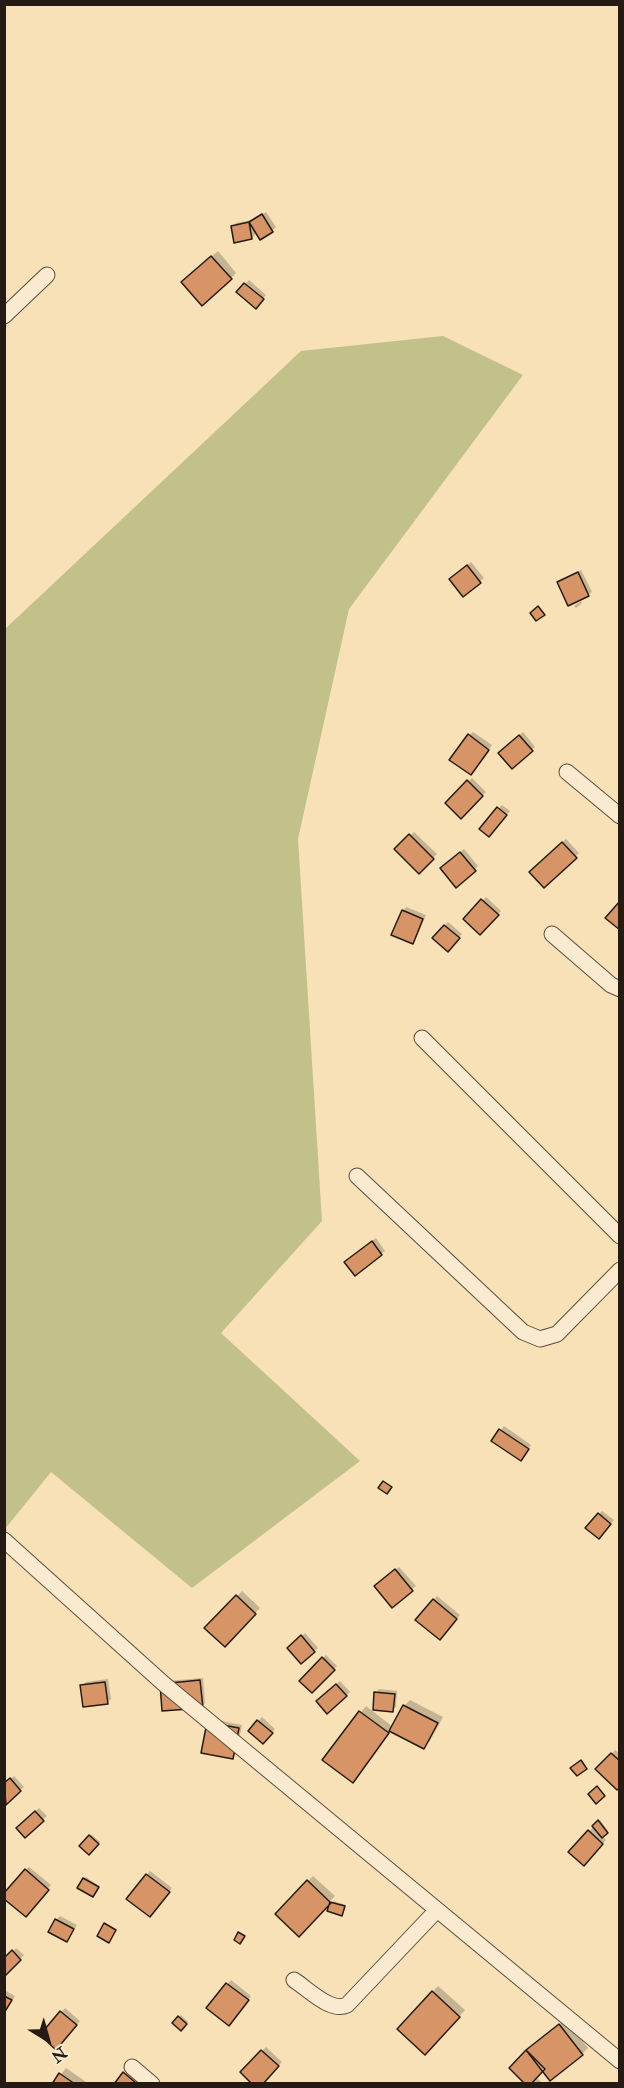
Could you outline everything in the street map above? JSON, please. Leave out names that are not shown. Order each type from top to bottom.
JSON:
[{"type":"street","points":[[4,316],[47,275]]},
{"type":"street","points":[[567,772],[620,816]]},
{"type":"street","points":[[552,934],[611,985],[620,989]]},
{"type":"street","points":[[422,1038],[620,1236]]},
{"type":"street","points":[[357,1176],[523,1332],[540,1339],[557,1334],[620,1270]]},
{"type":"street","points":[[4,1540],[164,1684],[620,2061]]},
{"type":"street","points":[[294,1980],[332,2006],[342,2008],[437,1910]]},
{"type":"street","points":[[132,2067],[152,2084]]},
{"type":"shaded area","points":[[443,336],[523,375],[349,609],[298,839],[322,1221],[221,1333],[360,1461],[192,1588],[51,1472],[5,1529],[5,629],[301,351]]},
{"type":"building","points":[[262,214],[273,232],[260,240],[249,222]]},
{"type":"building","points":[[249,222],[252,239],[234,243],[231,226]]},
{"type":"building","points":[[211,256],[232,279],[202,306],[181,282]]},
{"type":"building","points":[[244,283],[264,299],[256,309],[236,292]]},
{"type":"building","points":[[467,565],[481,583],[463,597],[449,579]]},
{"type":"building","points":[[578,572],[589,596],[568,606],[557,582]]},
{"type":"building","points":[[538,606],[545,615],[536,621],[530,613]]},
{"type":"building","points":[[468,734],[489,750],[471,775],[449,760]]},
{"type":"building","points":[[519,735],[533,751],[512,769],[498,753]]},
{"type":"building","points":[[467,780],[483,796],[461,819],[445,803]]},
{"type":"building","points":[[497,807],[507,815],[489,837],[479,829]]},
{"type":"building","points":[[409,834],[434,859],[419,874],[394,849]]},
{"type":"building","points":[[562,842],[577,858],[544,888],[529,872]]},
{"type":"building","points":[[460,852],[476,871],[456,888],[440,868]]},
{"type":"building","points":[[481,899],[499,915],[480,935],[463,919]]},
{"type":"building","points":[[620,901],[620,930],[605,918]]},
{"type":"building","points":[[402,910],[423,919],[413,944],[391,935]]},
{"type":"building","points":[[444,925],[460,938],[448,952],[432,938]]},
{"type":"building","points":[[372,1241],[382,1255],[355,1276],[344,1262]]},
{"type":"building","points":[[499,1429],[529,1449],[521,1461],[491,1441]]},
{"type":"building","points":[[383,1481],[392,1487],[387,1494],[378,1488]]},
{"type":"building","points":[[598,1513],[611,1524],[599,1539],[585,1528]]},
{"type":"building","points":[[395,1569],[413,1591],[392,1608],[374,1586]]},
{"type":"building","points":[[236,1595],[256,1614],[225,1647],[204,1628]]},
{"type":"building","points":[[433,1599],[457,1619],[440,1640],[415,1620]]},
{"type":"building","points":[[301,1635],[315,1652],[301,1664],[287,1648]]},
{"type":"building","points":[[322,1657],[335,1670],[312,1693],[299,1681]]},
{"type":"building","points":[[200,1680],[203,1708],[162,1711],[160,1684]]},
{"type":"building","points":[[105,1682],[108,1704],[83,1707],[80,1685]]},
{"type":"building","points":[[336,1684],[347,1696],[327,1714],[316,1701]]},
{"type":"building","points":[[374,1692],[395,1694],[393,1712],[373,1710]]},
{"type":"building","points":[[403,1705],[438,1723],[424,1749],[389,1731]]},
{"type":"building","points":[[359,1711],[389,1733],[353,1783],[322,1760]]},
{"type":"building","points":[[257,1720],[273,1733],[263,1744],[248,1731]]},
{"type":"building","points":[[207,1722],[239,1728],[233,1759],[201,1753]]},
{"type":"building","points":[[611,1753],[620,1761],[620,1788],[617,1790],[595,1769]]},
{"type":"building","points":[[581,1760],[587,1769],[577,1776],[570,1768]]},
{"type":"building","points":[[10,1778],[21,1791],[6,1805],[4,1783]]},
{"type":"building","points":[[597,1786],[605,1796],[596,1804],[588,1794]]},
{"type":"building","points":[[35,1811],[44,1821],[25,1838],[16,1828]]},
{"type":"building","points":[[598,1820],[608,1833],[602,1838],[592,1826]]},
{"type":"building","points":[[588,1830],[603,1844],[584,1866],[568,1852]]},
{"type":"building","points":[[89,1835],[99,1844],[89,1855],[79,1846]]},
{"type":"building","points":[[25,1869],[49,1890],[26,1917],[4,1899],[4,1893]]},
{"type":"building","points":[[146,1874],[170,1892],[150,1917],[126,1899]]},
{"type":"building","points":[[83,1878],[99,1887],[93,1897],[77,1888]]},
{"type":"building","points":[[307,1880],[331,1903],[299,1937],[275,1914]]},
{"type":"building","points":[[330,1902],[345,1906],[342,1916],[327,1911]]},
{"type":"building","points":[[55,1919],[74,1929],[67,1942],[48,1932]]},
{"type":"building","points":[[104,1923],[116,1930],[109,1943],[97,1936]]},
{"type":"building","points":[[238,1932],[245,1936],[240,1944],[234,1940]]},
{"type":"building","points":[[12,1950],[21,1960],[4,1977],[4,1958]]},
{"type":"building","points":[[226,1983],[249,2000],[229,2026],[206,2008]]},
{"type":"building","points":[[432,1991],[460,2017],[425,2055],[397,2029]]},
{"type":"building","points":[[4,1996],[12,2000],[4,2013]]},
{"type":"building","points":[[60,2011],[77,2025],[56,2050],[40,2035]]},
{"type":"building","points":[[178,2016],[187,2024],[181,2031],[172,2023]]},
{"type":"building","points":[[559,2024],[583,2055],[550,2081],[526,2050]]},
{"type":"building","points":[[261,2050],[279,2066],[263,2084],[252,2084],[240,2072]]},
{"type":"building","points":[[526,2050],[545,2069],[531,2084],[525,2084],[509,2068]]},
{"type":"building","points":[[123,2072],[136,2083],[114,2084]]},
{"type":"building","points":[[59,2073],[75,2084],[52,2084]]}]
